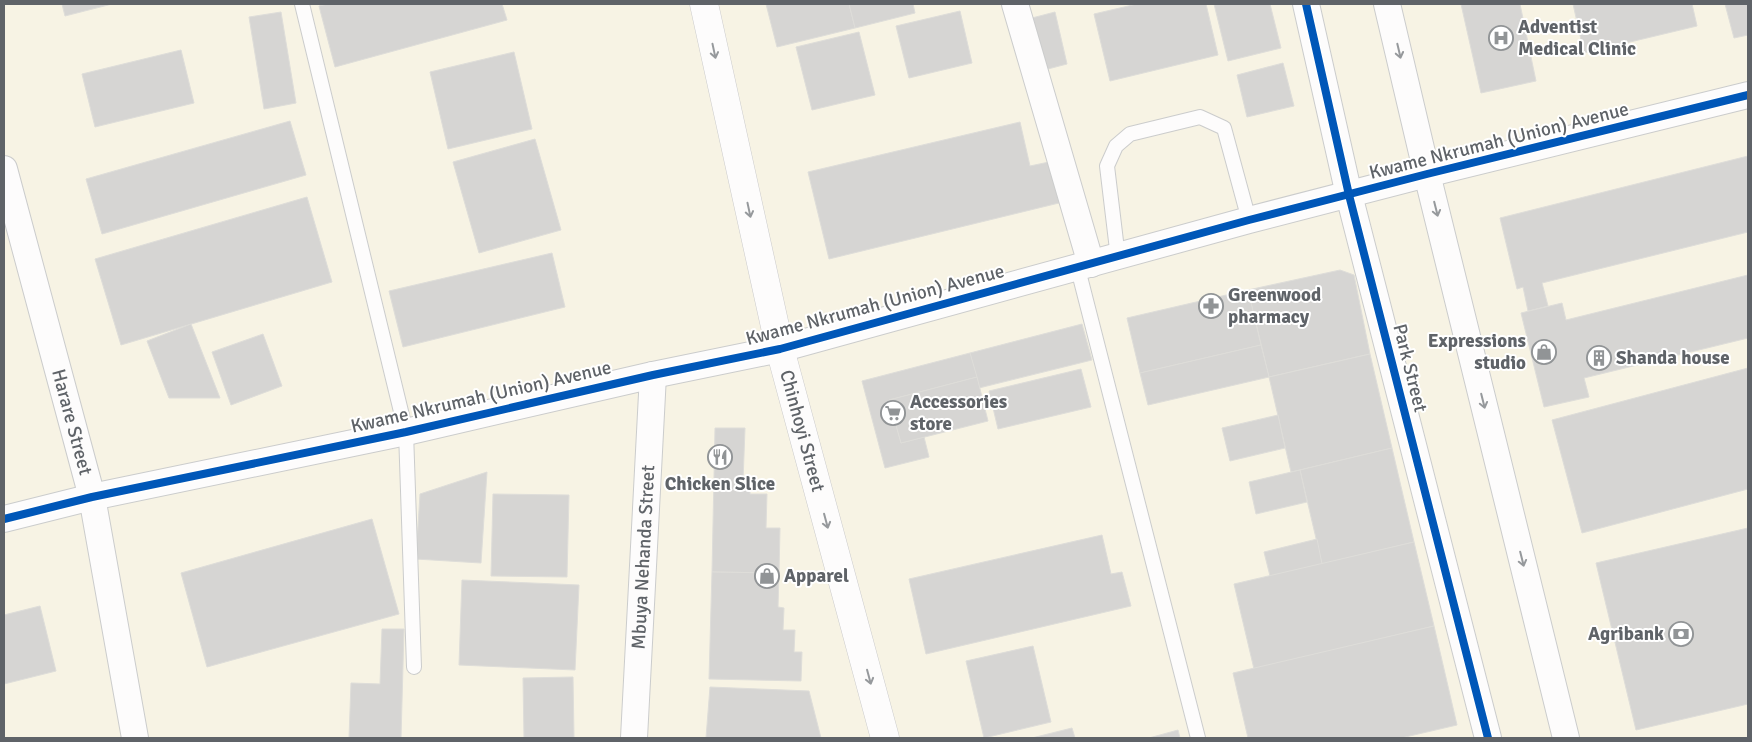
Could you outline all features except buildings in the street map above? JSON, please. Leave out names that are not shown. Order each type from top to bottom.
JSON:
[{"type":"street","name":"Chinhoyi Street","points":[[704,4],[780,348],[885,738]]},
{"type":"street","points":[[1015,4],[1085,266]]},
{"type":"street","name":"Park Street","points":[[1306,4],[1350,195],[1488,738]]},
{"type":"street","points":[[1388,4],[1427,174],[1566,738]]},
{"type":"street","name":"Kwame Nkrumah (Union) Avenue","points":[[4,519],[92,497],[406,432],[780,348],[1118,258],[1248,220],[1748,95]]},
{"type":"street","name":"Harare Street","points":[[4,169],[92,497],[135,738]]},
{"type":"street","name":"Mbuya Nehanda Street","points":[[634,738],[653,375]]},
{"type":"lane","points":[[302,4],[406,432],[414,668]]},
{"type":"lane","points":[[1118,258],[1107,166],[1116,146],[1130,134],[1200,117],[1224,128],[1248,220]]},
{"type":"lane","points":[[1085,266],[1198,738]]},
{"type":"shaded area","points":[[4,4],[1748,4],[1748,738],[4,738]]},
{"type":"cycle path","points":[[1306,4],[1349,195],[1488,738]]},
{"type":"cycle path","points":[[4,519],[92,497],[406,432],[653,375],[780,349],[1249,220],[1748,95]]},
{"type":"place","name":"Adventist Medical Clinic","points":[[1501,38]]},
{"type":"place","name":"Greenwood pharmacy","points":[[1211,306]]},
{"type":"place","name":"Expressions studio","points":[[1544,352]]},
{"type":"place","name":"Shanda house","points":[[1599,358]]},
{"type":"place","name":"Accessories store","points":[[893,413]]},
{"type":"place","name":"Chicken Slice","points":[[720,457]]},
{"type":"place","name":"Apparel","points":[[767,576]]},
{"type":"place","name":"Agribank","points":[[1681,634]]}]
